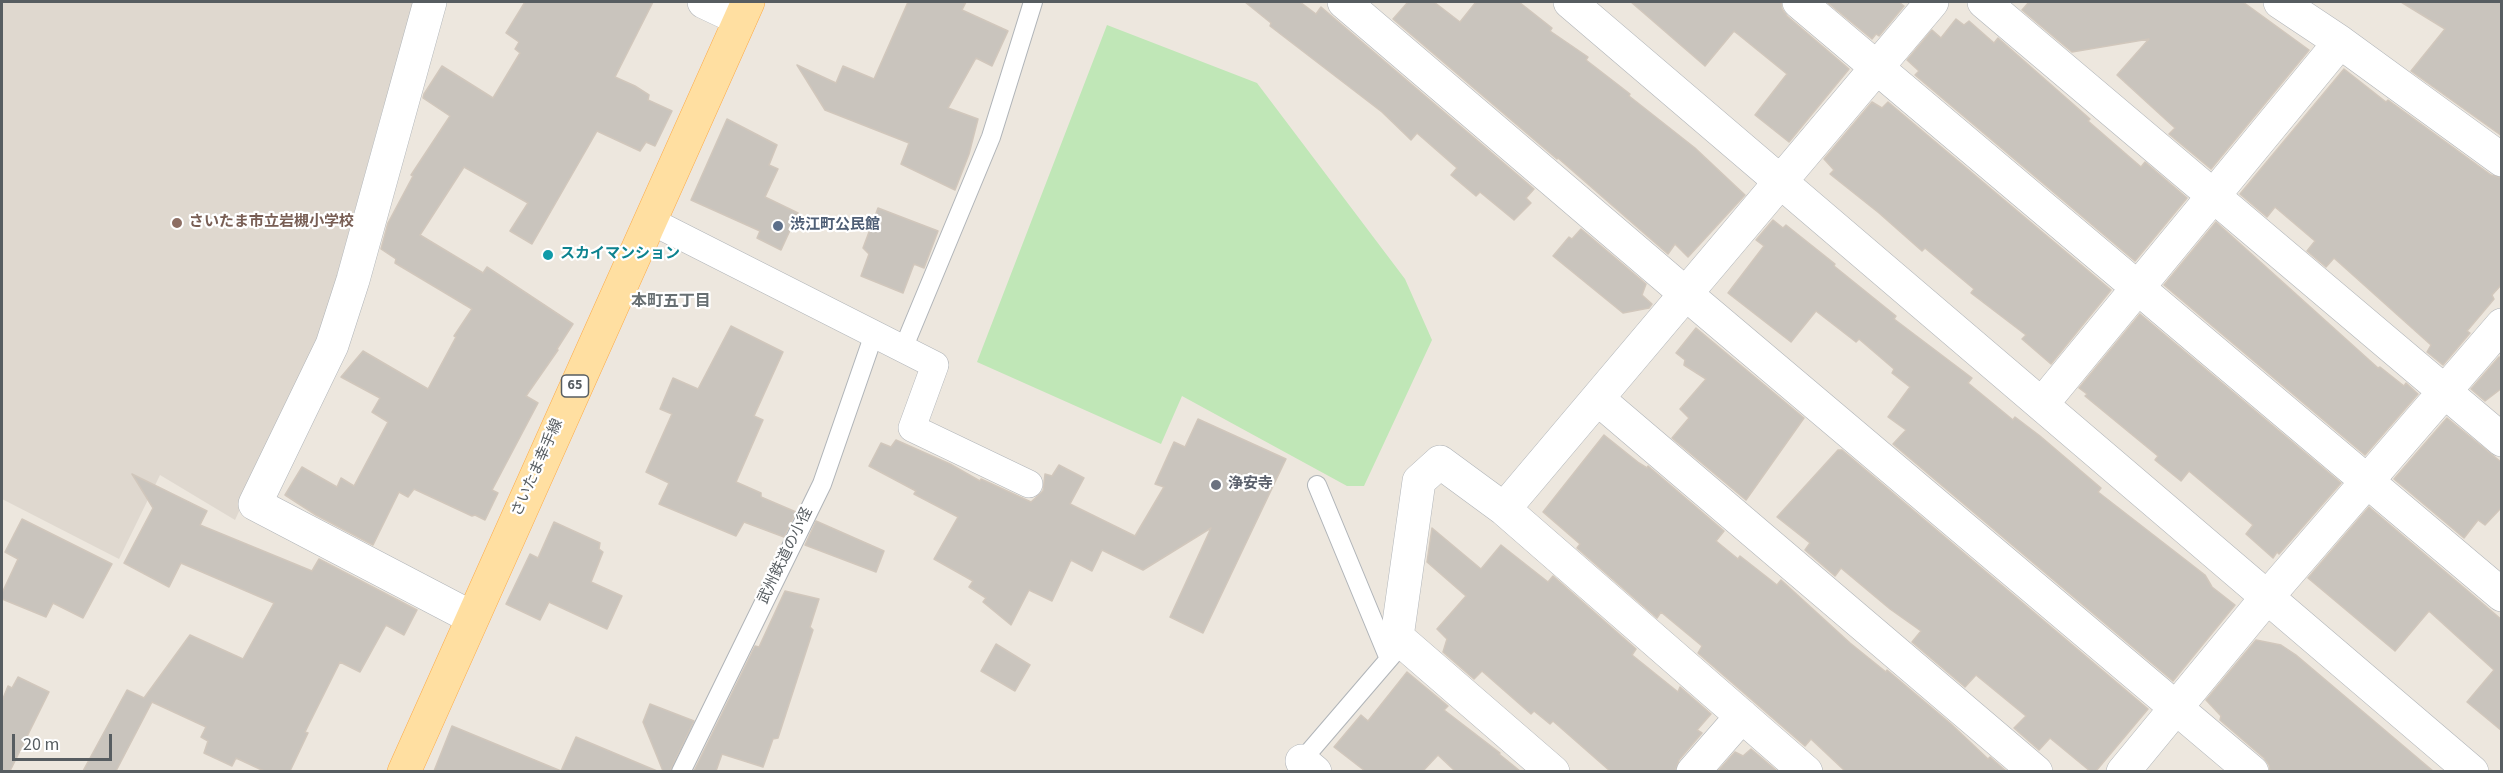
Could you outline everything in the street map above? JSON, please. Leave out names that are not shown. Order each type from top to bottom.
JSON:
[{"type":"main road","name":"さいたま幸手線","points":[[404,771],[744,10]]},
{"type":"street","points":[[430,2],[353,280],[332,345],[255,504],[471,617]]},
{"type":"street","points":[[704,2],[744,10]]},
{"type":"street","points":[[1570,2],[2472,771]]},
{"type":"street","points":[[1799,2],[2502,595]]},
{"type":"street","points":[[1504,509],[1932,2]]},
{"type":"street","points":[[1983,2],[2502,440]]},
{"type":"street","points":[[2280,2],[2340,42],[2502,160]]},
{"type":"street","points":[[1352,4],[1686,294],[2252,771]]},
{"type":"street","points":[[2042,404],[2340,42]]},
{"type":"street","points":[[649,220],[935,365],[912,428],[1029,484]]},
{"type":"street","points":[[2123,771],[2268,596],[2502,325]]},
{"type":"street","points":[[1598,399],[2036,771]]},
{"type":"street","points":[[1553,771],[1396,651],[1419,482],[1440,462],[1504,509],[1806,771]]},
{"type":"street","points":[[1693,771],[1742,716]]},
{"type":"lane","points":[[903,349],[991,137],[1033,2]]},
{"type":"lane","name":"武州鉄道の小径","points":[[681,771],[822,484],[874,334]]},
{"type":"lane","points":[[1303,768],[1396,651],[1317,484]]},
{"type":"shaded area","name":"さいたま市立岩槻小学校","points":[[2,2],[421,2],[383,108],[320,338],[235,520],[160,475],[119,559],[2,499]]},
{"type":"green space","points":[[1107,25],[1257,83],[1405,279],[1432,340],[1364,486],[1347,486],[1182,396],[1161,444],[977,362]]},
{"type":"building","points":[[525,2],[653,2],[615,77],[649,95],[648,100],[672,111],[655,146],[646,142],[640,151],[597,131],[532,244],[510,231],[528,203],[464,167],[420,235],[483,273],[487,267],[573,324],[526,396],[538,403],[492,490],[498,493],[485,520],[414,489],[408,497],[399,492],[373,545],[316,515],[285,495],[302,467],[337,487],[341,478],[354,486],[388,422],[372,412],[380,398],[341,377],[363,351],[428,389],[456,337],[454,336],[472,309],[395,263],[396,259],[381,249],[388,223],[413,176],[411,175],[450,116],[423,98],[424,94],[442,66],[493,98],[520,53],[515,49],[519,42],[506,33]]},
{"type":"building","points":[[908,2],[966,2],[962,10],[1008,31],[992,66],[976,58],[948,108],[978,119],[969,154],[955,190],[901,164],[909,143],[825,110],[797,65],[836,83],[843,66],[874,79]]},
{"type":"building","points":[[1245,2],[1300,2],[1316,14],[1321,7],[1534,189],[1526,198],[1531,203],[1514,220],[1480,192],[1476,196],[1451,175],[1457,168],[1417,133],[1411,140],[1382,112],[1270,26],[1271,23]]},
{"type":"building","points":[[1408,2],[1434,2],[1460,22],[1476,2],[1519,2],[1552,28],[1550,31],[1588,57],[1586,60],[1695,148],[1745,195],[1688,257],[1675,244],[1668,254],[1393,19]]},
{"type":"building","points":[[1631,2],[1781,2],[1782,9],[1787,16],[1849,69],[1789,142],[1755,115],[1787,74],[1734,31],[1705,66]]},
{"type":"building","points":[[1827,2],[1899,2],[1904,6],[1879,36],[1876,34],[1872,39]]},
{"type":"building","points":[[2029,2],[2243,2],[2309,50],[2211,169],[2169,134],[2175,128],[2117,75],[2149,39],[2072,52],[2022,10]]},
{"type":"building","points":[[2401,2],[2502,2],[2502,136],[2411,71],[2445,29]]},
{"type":"building","points":[[1956,19],[1964,25],[1969,21],[1994,43],[1998,38],[2141,167],[2145,162],[2187,198],[2135,261],[1915,75],[1919,71],[1907,60],[1932,30],[1941,38]]},
{"type":"building","points":[[2344,69],[2386,102],[2388,100],[2491,175],[2502,178],[2502,284],[2492,295],[2494,299],[2467,331],[2470,333],[2443,365],[2427,352],[2431,345],[2334,258],[2326,267],[2307,251],[2315,241],[2275,207],[2267,217],[2240,194]]},
{"type":"building","points":[[1872,102],[1882,108],[1888,102],[2111,290],[2051,364],[2022,339],[2026,335],[1971,293],[1974,289],[1925,248],[1922,251],[1830,174],[1834,170],[1824,159]]},
{"type":"building","points":[[727,119],[777,145],[769,165],[778,169],[765,197],[798,213],[781,250],[757,238],[760,231],[691,200]]},
{"type":"building","points":[[878,208],[938,231],[924,268],[914,264],[903,293],[861,276],[869,254],[863,248]]},
{"type":"building","points":[[1773,220],[1783,228],[1786,225],[1896,316],[1894,319],[1972,378],[1968,383],[2013,420],[2015,417],[2040,436],[2101,488],[2098,492],[2205,575],[2212,587],[2235,605],[2173,681],[1893,444],[1906,430],[1888,417],[1910,387],[1892,373],[1894,369],[1859,339],[1856,342],[1816,311],[1791,342],[1728,293],[1764,246],[1756,240]]},
{"type":"building","points":[[2216,222],[2378,368],[2380,367],[2404,386],[2406,383],[2418,394],[2365,455],[2164,285]]},
{"type":"building","points":[[1581,229],[1646,284],[1642,295],[1652,304],[1649,308],[1623,313],[1553,256],[1569,237],[1572,239]]},
{"type":"building","points":[[2140,314],[2341,483],[2273,558],[2246,534],[2253,525],[2189,471],[2181,481],[2155,460],[2158,456],[2085,396],[2087,394],[2079,388]]},
{"type":"building","points":[[731,326],[783,352],[754,416],[763,420],[736,482],[761,493],[761,497],[796,512],[784,537],[744,522],[736,536],[659,504],[669,483],[646,472],[672,414],[660,409],[673,378],[698,389]]},
{"type":"building","points":[[1696,328],[1804,418],[1746,500],[1672,438],[1689,418],[1680,409],[1706,379],[1684,365],[1685,360],[1676,353]]},
{"type":"building","points":[[2499,357],[2502,358],[2502,388],[2485,401],[2471,389]]},
{"type":"building","points":[[2447,418],[2501,462],[2501,508],[2485,525],[2478,520],[2464,538],[2394,479]]},
{"type":"building","points":[[1198,419],[1286,459],[1203,633],[1170,617],[1211,528],[1143,570],[1102,550],[1092,571],[1071,560],[1052,601],[1029,590],[1011,625],[983,602],[986,598],[969,587],[973,581],[934,559],[958,517],[914,494],[916,491],[869,466],[881,443],[891,447],[896,440],[950,464],[980,481],[981,479],[1031,502],[1043,491],[1045,474],[1052,476],[1059,465],[1084,478],[1070,504],[1135,536],[1164,487],[1155,484],[1174,442],[1185,447]]},
{"type":"building","points":[[1604,435],[1639,463],[1647,468],[1648,466],[1724,531],[1716,541],[1738,559],[1740,556],[1777,585],[1781,580],[1850,643],[1886,672],[1887,670],[1988,759],[1990,757],[2006,771],[1845,771],[1811,739],[1805,746],[1698,653],[1702,646],[1661,612],[1657,618],[1577,548],[1580,544],[1543,512]]},
{"type":"building","points":[[1838,450],[1842,450],[2148,709],[2096,771],[2090,771],[2050,738],[2039,750],[2014,728],[2026,716],[1976,675],[1965,687],[1912,642],[1921,631],[1890,609],[1841,568],[1835,576],[1805,550],[1810,543],[1777,517]]},
{"type":"building","points":[[132,474],[207,511],[200,525],[312,571],[319,559],[417,610],[404,635],[386,625],[360,672],[340,662],[305,732],[308,733],[290,771],[264,771],[236,758],[232,766],[204,753],[208,741],[201,737],[206,727],[152,702],[116,771],[83,771],[127,690],[144,698],[190,635],[243,659],[274,603],[181,563],[169,587],[124,563],[153,508]]},
{"type":"building","points":[[2369,507],[2502,620],[2502,731],[2467,702],[2494,670],[2429,611],[2395,651],[2308,578]]},
{"type":"building","points":[[22,519],[112,564],[83,618],[53,603],[46,617],[2,599],[2,593],[18,559],[5,552]]},
{"type":"building","points":[[816,521],[884,551],[876,572],[805,545]]},
{"type":"building","points":[[554,522],[600,543],[599,549],[603,552],[591,582],[622,596],[607,629],[549,602],[540,620],[506,604],[530,554],[538,558]]},
{"type":"building","points":[[1432,528],[1481,569],[1501,545],[1548,582],[1553,576],[1636,649],[1632,655],[1678,692],[1680,687],[1711,714],[1697,730],[1702,733],[1679,760],[1675,771],[1610,771],[1553,721],[1550,724],[1534,711],[1531,714],[1482,671],[1474,679],[1443,652],[1447,639],[1437,629],[1466,596],[1427,562]]},
{"type":"building","points":[[785,591],[819,599],[810,627],[813,630],[778,738],[773,739],[763,767],[722,754],[716,771],[694,771],[755,646],[759,647]]},
{"type":"building","points":[[2256,640],[2281,645],[2296,655],[2433,771],[2270,771],[2264,758],[2220,720],[2221,716],[2206,700]]},
{"type":"building","points":[[996,644],[1030,665],[1015,691],[981,671]]},
{"type":"building","points":[[1407,672],[1448,706],[1444,710],[1520,771],[1455,771],[1438,755],[1423,771],[1365,771],[1334,747],[1361,715],[1368,721]]},
{"type":"building","points":[[18,677],[49,692],[10,771],[2,771],[2,701],[8,686],[12,688]]},
{"type":"building","points":[[650,704],[694,721],[670,771],[663,771],[643,722]]},
{"type":"building","points":[[452,726],[561,771],[434,771]]},
{"type":"building","points":[[576,737],[657,771],[561,771]]},
{"type":"building","points":[[1751,749],[1777,771],[1718,771],[1735,752],[1743,756]]},
{"type":"place","name":"さいたま市立岩槻小学校","points":[[177,223]]},
{"type":"place","name":"渋江町公民館","points":[[778,226]]},
{"type":"place","name":"スカイマンション","points":[[548,255]]},
{"type":"place","name":"浄安寺","points":[[1216,485]]},
{"type":"district","name":"本町五丁目","points":[[671,302]]}]
